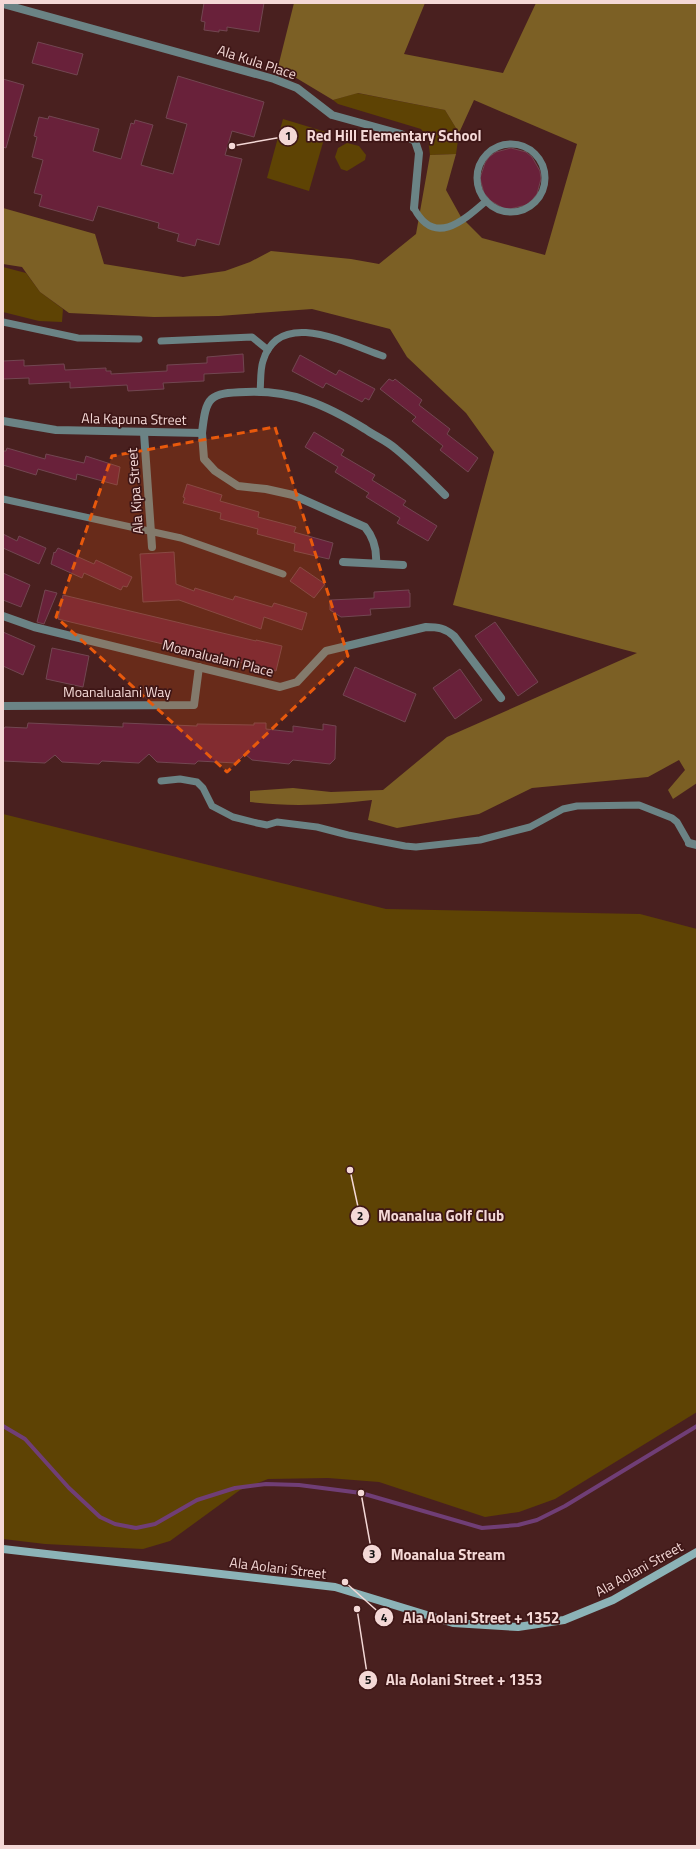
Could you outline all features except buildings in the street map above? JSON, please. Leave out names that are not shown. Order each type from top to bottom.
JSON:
[{"type":"street","name":"Ala Kula Place","points":[[3,4],[274,79],[297,88],[332,115],[401,134],[415,141],[419,153],[414,208]]},
{"type":"street","name":"Ala Kapuna Street","points":[[3,421],[56,430],[202,433],[205,407],[212,397],[226,393],[260,392],[293,395],[318,403],[340,414],[395,448],[445,495]]},
{"type":"street","name":"Ala Kipa Street","points":[[144,433],[152,547]]},
{"type":"street","points":[[202,433],[204,459],[215,471],[238,486],[266,489],[293,495],[365,527],[373,536],[376,563]]},
{"type":"street","points":[[343,562],[404,565]]},
{"type":"street","name":"Moanalualani Place","points":[[3,616],[34,627],[280,687],[297,682],[326,651],[426,628],[439,627],[448,630],[454,636],[501,698]]},
{"type":"street","name":"Moanalualani Way","points":[[7,706],[194,705],[199,667]]},
{"type":"street","points":[[3,699],[7,706]]},
{"type":"street","name":"Ala Aolani Street","points":[[3,1549],[335,1587],[453,1623],[518,1627],[564,1620],[613,1600],[697,1552]]},
{"type":"lane","points":[[507,145],[523,147],[536,156],[544,170],[544,182],[541,194],[530,206],[519,211],[507,212],[492,206],[486,201],[481,194],[477,178],[478,170],[485,156],[492,151],[507,145]]},
{"type":"lane","name":"Ala Kula Place","points":[[414,208],[419,218],[427,226],[438,229],[466,219],[486,201]]},
{"type":"lane","points":[[3,322],[78,338],[139,339]]},
{"type":"lane","points":[[260,392],[263,361],[268,350],[280,337],[299,331],[317,334],[383,356]]},
{"type":"lane","points":[[161,341],[252,337],[268,350]]},
{"type":"lane","points":[[3,498],[181,538],[283,574]]},
{"type":"lane","points":[[161,781],[180,779],[197,782],[203,788],[212,806],[239,819],[267,825],[278,822],[318,827],[348,835],[405,846],[416,847],[487,838],[530,827],[563,809],[577,806],[639,804],[672,818],[677,822],[693,844]]},
{"type":"highlighted area","points":[[275,427],[348,656],[227,772],[56,617],[112,456]]},
{"type":"shaded area","points":[[294,3],[425,3],[404,54],[503,73],[536,3],[697,3],[697,783],[673,799],[668,790],[685,770],[679,760],[648,777],[532,788],[479,814],[397,828],[368,820],[372,800],[311,805],[250,802],[250,791],[293,788],[331,792],[383,790],[447,737],[637,653],[453,605],[494,452],[466,413],[407,357],[390,329],[312,309],[219,316],[154,317],[69,313],[40,292],[22,267],[3,264],[3,208],[95,234],[104,264],[183,277],[225,271],[250,262],[271,251],[351,259],[379,264],[416,234],[430,155],[456,154],[446,190],[461,217],[482,238],[545,255],[577,144],[474,100],[459,133],[445,110],[358,93],[333,100],[278,67]]},
{"type":"shaded area","points":[[357,93],[445,110],[459,133],[456,154],[430,155],[428,139],[421,129],[338,104],[333,100]]},
{"type":"shaded area","points":[[283,119],[326,132],[309,191],[267,178]]},
{"type":"shaded area","points":[[347,143],[359,146],[366,155],[365,160],[347,171],[341,169],[335,157],[338,148]]},
{"type":"shaded area","points":[[3,267],[26,273],[40,292],[63,309],[62,322],[39,321],[3,312]]},
{"type":"shaded area","points":[[3,814],[386,909],[640,914],[697,929],[697,1412],[555,1499],[519,1512],[485,1517],[379,1482],[328,1478],[268,1479],[240,1490],[170,1541],[143,1549],[45,1544],[3,1539]]},
{"type":"waterway","points":[[3,1426],[25,1439],[69,1488],[100,1517],[115,1524],[136,1528],[155,1524],[197,1500],[235,1488],[266,1484],[299,1485],[361,1493],[482,1528],[518,1525],[537,1520],[565,1506],[697,1426]]},
{"type":"place","name":"Red Hill Elementary School","points":[[232,146]]},
{"type":"place","name":"Moanalua Golf Club","points":[[350,1170]]},
{"type":"place","name":"Moanalua Stream","points":[[361,1493]]},
{"type":"place","name":"Ala Aolani Street + 1352","points":[[345,1582]]},
{"type":"place","name":"Ala Aolani Street + 1353","points":[[357,1609]]}]
